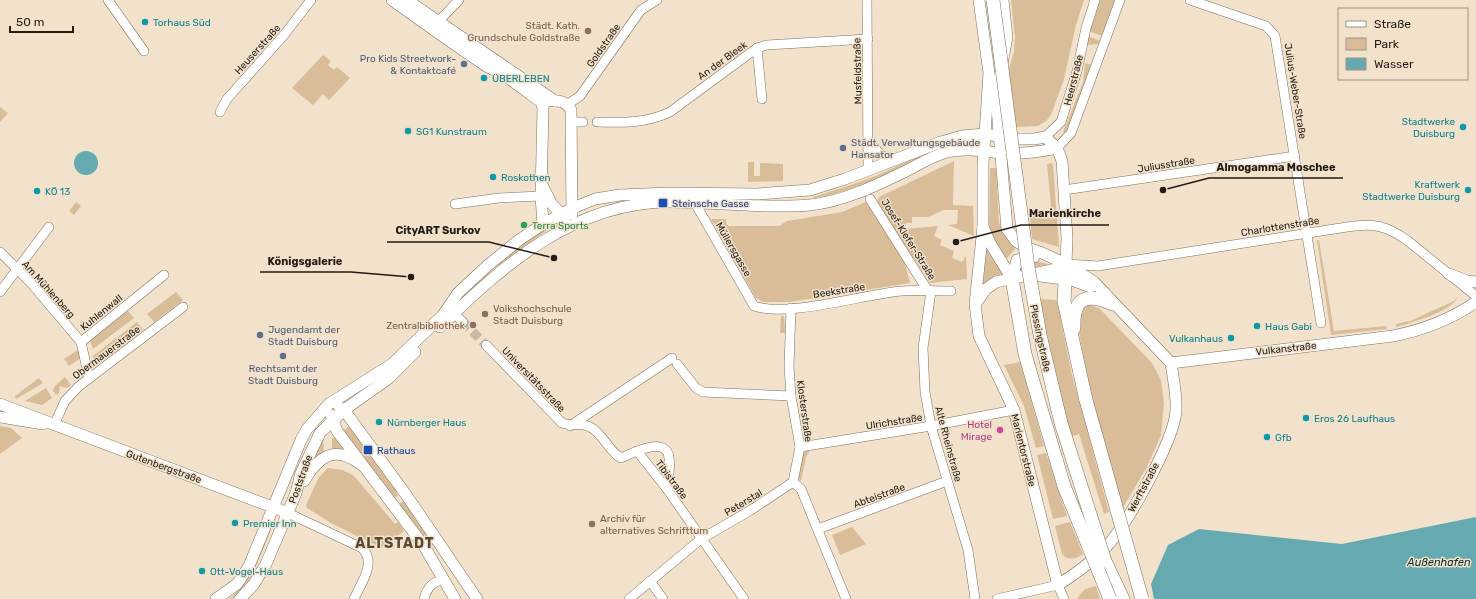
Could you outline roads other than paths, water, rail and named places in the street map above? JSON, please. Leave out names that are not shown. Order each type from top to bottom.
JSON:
[{"type":"highway","name":"Plessingstraße","points":[[993,0],[1028,267],[1040,336],[1061,423],[1106,561],[1123,599]]},
{"type":"highway","points":[[1066,264],[1064,301],[1076,358],[1094,432],[1142,599]]},
{"type":"highway","points":[[1012,279],[1026,354],[1064,486],[1110,599]]},
{"type":"highway","points":[[1076,358],[1074,316],[1077,304],[1081,300],[1092,298],[1113,304]]},
{"type":"highway","points":[[1106,561],[1115,599]]},
{"type":"main road","points":[[392,0],[435,25],[555,101]]},
{"type":"main road","points":[[407,0],[435,25],[486,66],[507,77],[542,105]]},
{"type":"main road","points":[[975,304],[983,227],[984,151],[989,73],[979,0]]},
{"type":"main road","points":[[1003,0],[1007,37],[997,88],[1007,229],[1016,241],[1025,247],[1066,264],[1094,282],[1113,304],[1171,362]]},
{"type":"main road","points":[[542,105],[549,101],[555,101],[568,104],[571,110],[573,208],[571,224]]},
{"type":"main road","points":[[542,105],[542,224]]},
{"type":"main road","points":[[344,410],[389,378],[451,311],[458,293],[487,266],[519,240],[542,224],[573,208],[595,199],[620,195],[669,193],[757,194],[810,190],[941,142],[962,136],[985,134],[1034,139],[1044,137],[1056,148],[1062,161],[1067,238],[1066,264]]},
{"type":"main road","points":[[330,403],[392,364],[451,311],[527,252],[554,233],[571,224],[597,214],[619,207],[646,203],[776,206],[818,204],[854,194],[944,153],[968,150],[1001,153],[1038,153],[1056,148]]},
{"type":"main road","points":[[542,184],[551,203],[571,224]]},
{"type":"main road","points":[[983,227],[990,243],[1012,279]]},
{"type":"main road","points":[[1012,279],[1009,268],[1012,257],[1017,251],[1025,247]]},
{"type":"main road","points":[[1012,279],[1017,260],[1026,257],[1052,257]]},
{"type":"main road","points":[[975,304],[986,289],[996,282],[1035,275],[1054,270],[1066,264]]},
{"type":"main road","points":[[1449,274],[1467,281],[1476,282]]},
{"type":"main road","points":[[1035,275],[1064,279],[1088,285],[1113,304]]},
{"type":"main road","name":"Vulkanstraße","points":[[1171,362],[1393,336],[1420,331],[1459,314],[1476,302]]},
{"type":"main road","name":"Marientorstraße","points":[[975,304],[979,336],[1014,410],[1058,585]]},
{"type":"main road","name":"Werftstraße","points":[[1058,585],[1082,568],[1108,545],[1135,504],[1162,453],[1171,432],[1176,411],[1171,362]]},
{"type":"main road","points":[[330,403],[344,410],[409,499],[475,596]]},
{"type":"main road","points":[[330,403],[332,421],[337,432],[418,537],[455,599]]},
{"type":"main road","name":"Poststraße","points":[[216,599],[237,584],[249,566],[301,440],[307,429],[330,403]]},
{"type":"main road","name":"Gutenbergstraße","points":[[0,404],[273,507]]},
{"type":"main road","name":"Poststraße","points":[[240,599],[254,584],[266,564],[296,493],[301,473],[312,448],[323,430],[344,410]]},
{"type":"main road","name":"Gutenbergstraße","points":[[0,417],[54,425]]},
{"type":"main road","points":[[296,493],[313,465],[327,456],[338,455],[351,458],[367,470]]},
{"type":"main road","name":"Poststraße","points":[[273,507],[288,513]]},
{"type":"main road","points":[[444,580],[475,596]]},
{"type":"street","points":[[108,0],[144,51]]},
{"type":"street","name":"Heuserstraße","points":[[220,112],[227,98],[284,35],[311,0]]},
{"type":"street","points":[[435,25],[459,0]]},
{"type":"street","name":"Goldstraße","points":[[568,104],[580,96],[641,10],[657,0]]},
{"type":"street","name":"Musfeldstraße","points":[[867,0],[868,170]]},
{"type":"street","name":"Heerstraße","points":[[1044,137],[1062,122],[1077,71],[1086,28],[1096,0]]},
{"type":"street","name":"Heerstraße","points":[[1056,148],[1071,132],[1120,0]]},
{"type":"street","points":[[1190,0],[1213,8],[1219,0]]},
{"type":"street","name":"Julius-Weber-Straße","points":[[1213,8],[1261,24],[1271,30],[1275,36],[1321,323]]},
{"type":"street","name":"An der Bleek","points":[[597,122],[624,123],[658,118],[670,112],[757,48],[767,45],[868,39]]},
{"type":"street","points":[[757,48],[762,99]]},
{"type":"street","points":[[571,122],[583,122]]},
{"type":"street","points":[[869,142],[878,152],[892,161]]},
{"type":"street","name":"Juliusstraße","points":[[1064,190],[1295,156]]},
{"type":"street","points":[[454,204],[499,198],[541,196]]},
{"type":"street","name":"Josef-Kiefer-Straße","points":[[870,199],[929,291]]},
{"type":"street","name":"Müllersgasse","points":[[695,203],[754,306]]},
{"type":"street","name":"Charlottenstraße","points":[[1066,264],[1102,265],[1364,224],[1381,226],[1397,232],[1476,296]]},
{"type":"street","points":[[0,292],[48,227]]},
{"type":"street","name":"Am Mühlenberg","points":[[0,252],[18,269],[81,342]]},
{"type":"street","name":"Kuhlenwall","points":[[89,378],[81,342],[164,275]]},
{"type":"street","name":"Beekstraße","points":[[754,306],[762,308],[791,308],[902,291],[952,291]]},
{"type":"street","name":"Alte Rheinstraße","points":[[929,291],[923,348],[925,392],[931,426],[968,550],[975,599]]},
{"type":"street","name":"Obermauerstraße","points":[[54,425],[65,401],[78,387],[183,307]]},
{"type":"street","name":"Klosterstraße","points":[[791,308],[789,366],[791,396],[800,447],[793,482]]},
{"type":"street","points":[[451,311],[463,322]]},
{"type":"street","name":"Universitätsstraße","points":[[486,345],[562,423],[570,426]]},
{"type":"street","points":[[570,426],[674,361],[696,388],[703,392],[791,396]]},
{"type":"street","name":"Ulrichstraße","points":[[800,447],[931,426],[1014,410]]},
{"type":"street","points":[[570,426],[588,426],[598,432],[614,454],[621,458],[637,451],[655,446],[662,447],[668,451],[670,457],[668,489]]},
{"type":"street","name":"Tibistraße","points":[[637,451],[668,489],[701,539],[744,599]]},
{"type":"street","name":"Abteistraße","points":[[818,529],[947,481]]},
{"type":"street","points":[[793,482],[801,488],[846,599]]},
{"type":"street","name":"Peterstal","points":[[629,599],[701,539],[751,510],[793,482]]},
{"type":"street","points":[[288,513],[362,548],[369,557],[369,562],[354,599]]},
{"type":"street","points":[[424,599],[427,589],[435,582],[444,580]]},
{"type":"street","points":[[650,581],[663,599]]},
{"type":"street","points":[[997,599],[1058,585]]},
{"type":"street","name":"Marientorstraße","points":[[1058,585],[1064,599]]},
{"type":"water","points":[[86,151],[95,154],[98,163],[95,172],[86,175],[77,172],[74,163],[77,154]]},
{"type":"water","name":"Außenhafen","points":[[1476,517],[1476,599],[1154,599],[1151,584],[1168,545],[1199,529],[1342,544]]},
{"type":"tunnel","points":[[463,322],[486,345]]},
{"type":"place","name":"Torhaus Süd","points":[[145,22]]},
{"type":"place","name":"Städt. Kath. Grundschule Goldstraße","points":[[588,31]]},
{"type":"place","name":"Pro Kids Streetwork- & Kontaktcafé","points":[[464,64]]},
{"type":"place","name":"ÜBERLEBEN","points":[[484,78]]},
{"type":"place","name":"Stadtwerke Duisburg","points":[[1463,127]]},
{"type":"place","name":"SG1 Kunstraum","points":[[408,131]]},
{"type":"place","name":"Städt. Verwaltungsgebäude Hansator","points":[[843,148]]},
{"type":"place","name":"Roskothen","points":[[493,177]]},
{"type":"place","name":"Almogamma Moschee","points":[[1163,190]]},
{"type":"place","name":"Kraftwerk Stadtwerke Duisburg","points":[[1468,190]]},
{"type":"place","name":"KÖ 13","points":[[37,191]]},
{"type":"place","name":"Steinsche Gasse","points":[[663,203]]},
{"type":"place","name":"Terra Sports","points":[[524,225]]},
{"type":"place","name":"Marienkirche","points":[[956,242]]},
{"type":"place","name":"CityART Surkov","points":[[554,258]]},
{"type":"place","name":"Königsgalerie","points":[[411,277]]},
{"type":"place","name":"Volkshochschule Stadt Duisburg","points":[[485,314]]},
{"type":"place","name":"Zentralbibliothek","points":[[473,325]]},
{"type":"place","name":"Haus Gabi","points":[[1257,326]]},
{"type":"place","name":"Jugendamt der Stadt Duisburg","points":[[260,335]]},
{"type":"place","name":"Vulkanhaus","points":[[1231,338]]},
{"type":"place","name":"Rechtsamt der Stadt Duisburg","points":[[283,356]]},
{"type":"place","name":"Eros 26 Laufhaus","points":[[1306,418]]},
{"type":"place","name":"Nürnberger Haus","points":[[379,422]]},
{"type":"place","name":"Hotel Mirage","points":[[1000,430]]},
{"type":"place","name":"Gfb","points":[[1267,437]]},
{"type":"place","name":"Rathaus","points":[[368,450]]},
{"type":"place","name":"Premier Inn","points":[[235,523]]},
{"type":"place","name":"Archiv für alternatives Schrifttum","points":[[592,524]]},
{"type":"place","name":"Ott-Vogel-Haus","points":[[202,571]]},
{"type":"district","name":"ALTSTADT","points":[[395,543]]}]
